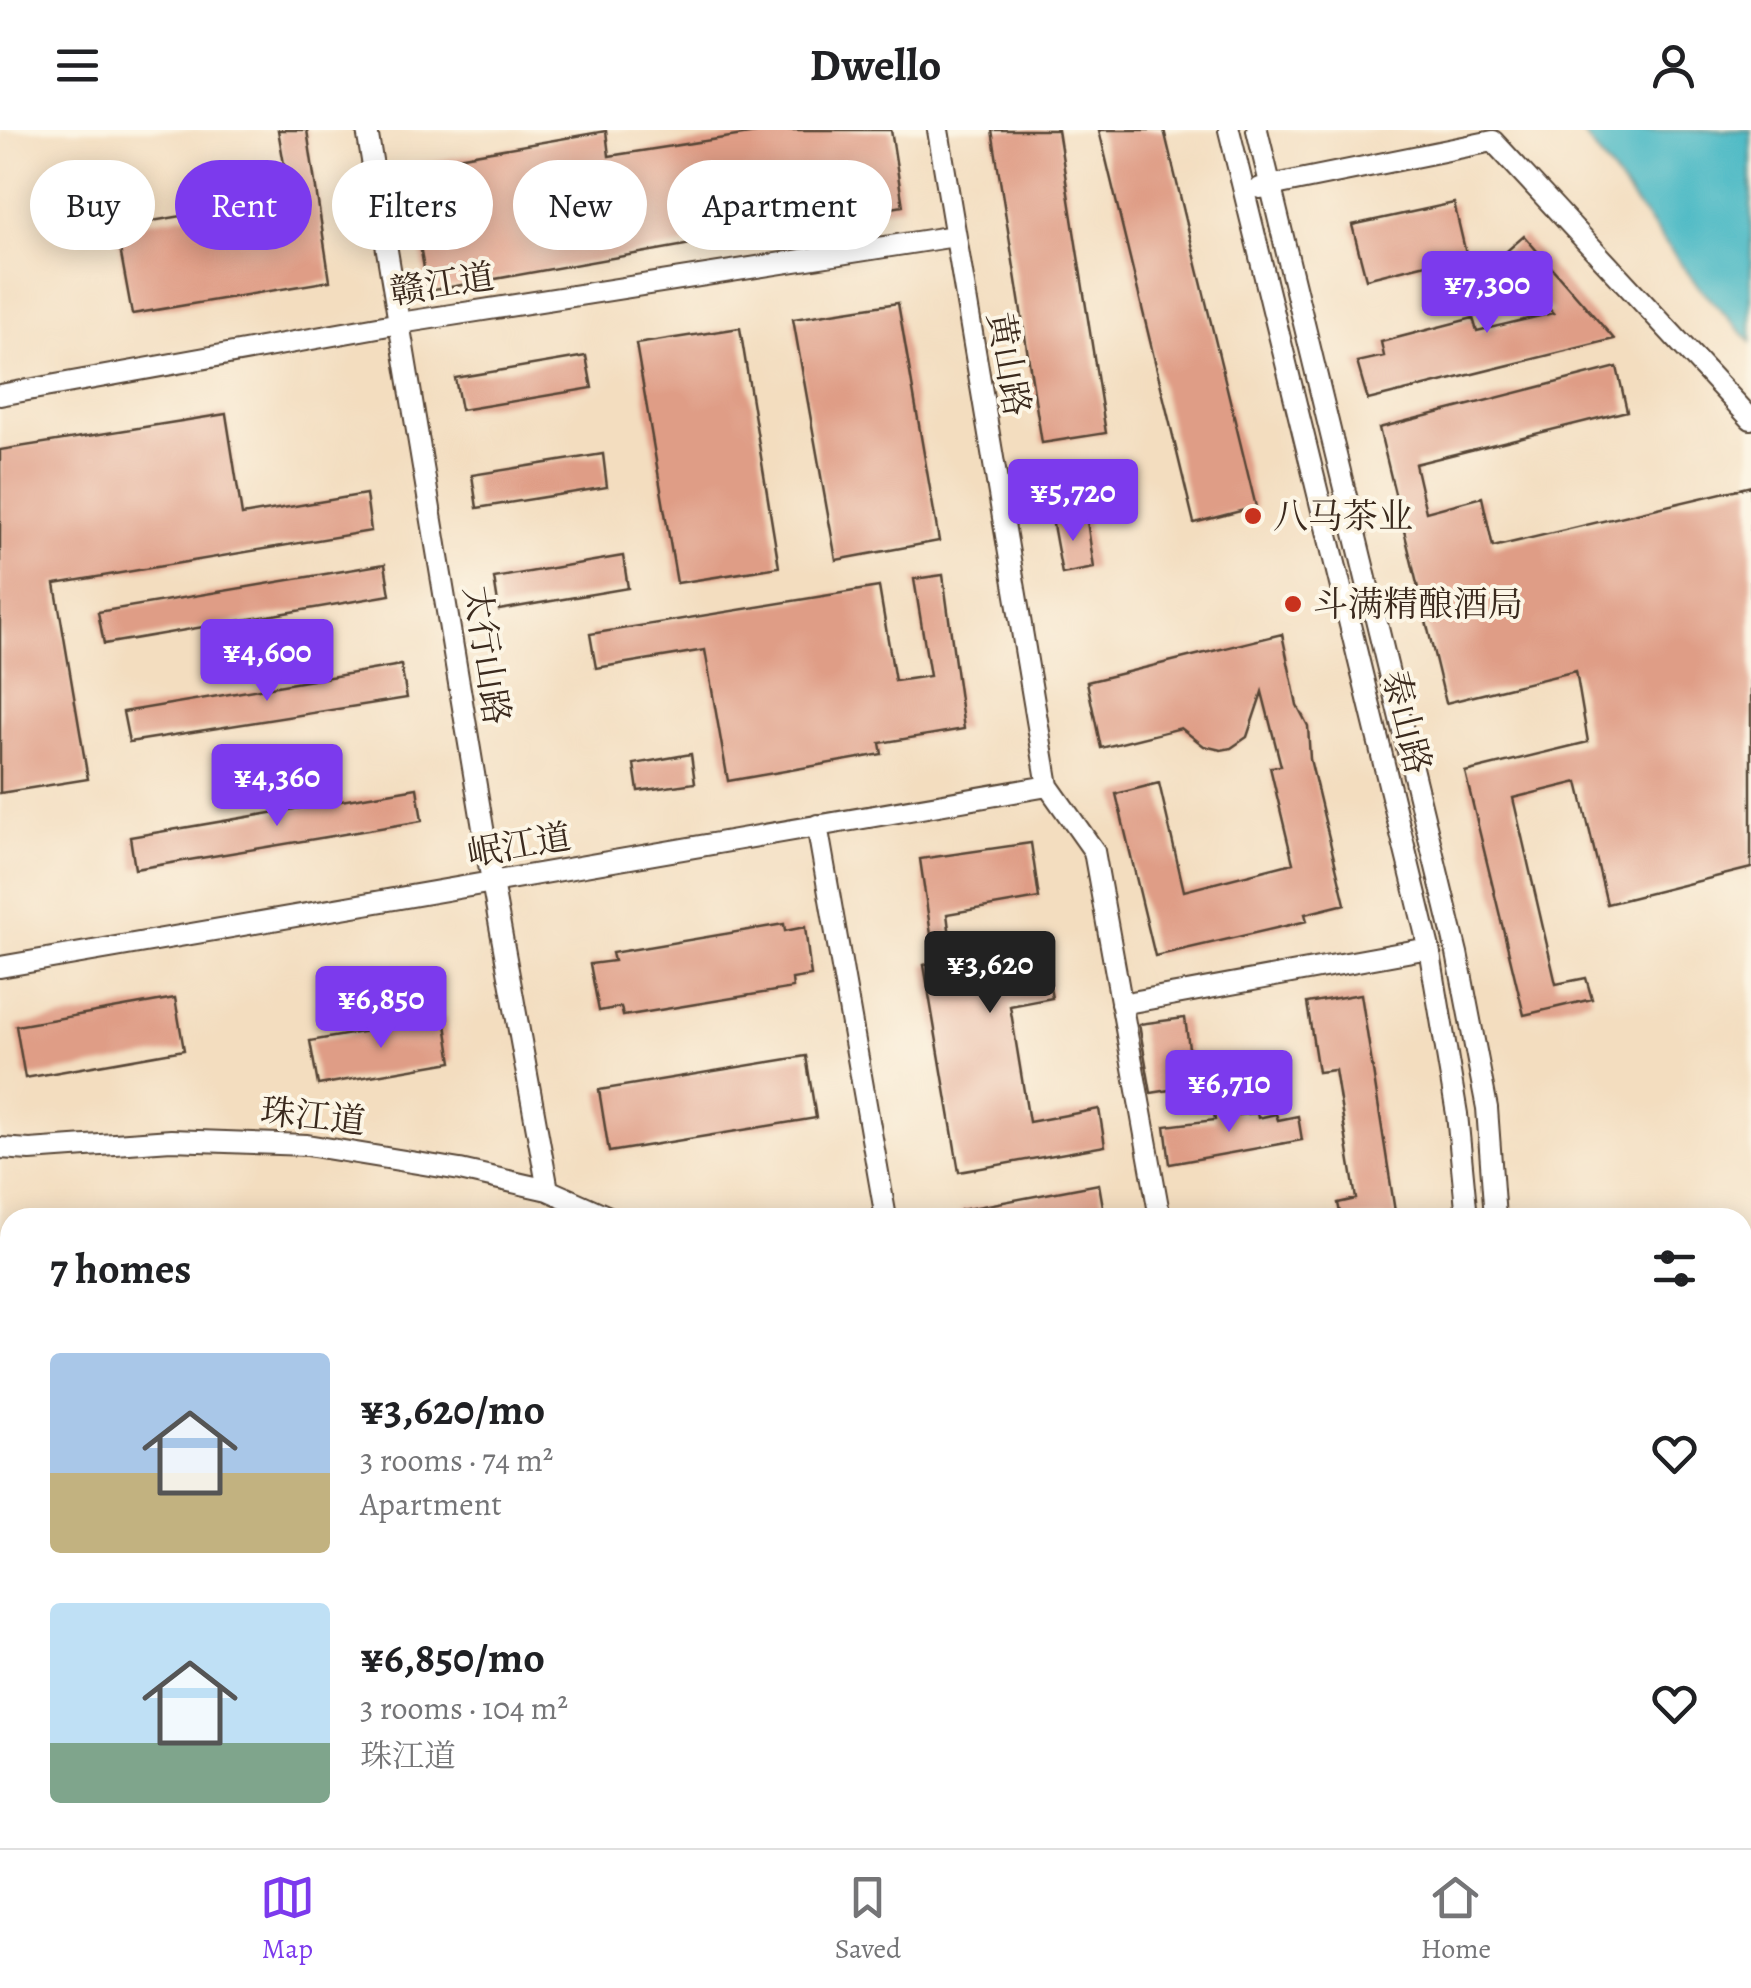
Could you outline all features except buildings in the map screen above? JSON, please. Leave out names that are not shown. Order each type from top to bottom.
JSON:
[{"type":"street","name":"太行山路","points":[[367,130],[492,882],[548,1190]]},
{"type":"street","name":"黄山路","points":[[938,130],[1048,786]]},
{"type":"street","name":"泰山路","points":[[1229,130],[1429,948],[1457,1114],[1466,1208]]},
{"type":"street","points":[[1257,130],[1457,952],[1486,1108],[1494,1208]]},
{"type":"street","points":[[1243,191],[1493,141],[1751,419]]},
{"type":"street","name":"赣江道","points":[[0,395],[400,323],[955,236]]},
{"type":"street","points":[[1048,786],[1094,851],[1158,1208]]},
{"type":"street","name":"岷江道","points":[[0,967],[1048,786]]},
{"type":"street","points":[[817,825],[884,1208]]},
{"type":"street","points":[[1121,1004],[1429,948]]},
{"type":"street","name":"珠江道","points":[[0,1148],[30,1150],[171,1140],[307,1145],[402,1159],[548,1190],[588,1208]]},
{"type":"water","points":[[1580,130],[1751,130],[1751,342],[1698,286]]},
{"type":"place","name":"八马茶业","points":[[1253,516]]},
{"type":"place","name":"斗满精酿酒局","points":[[1293,604]]}]
